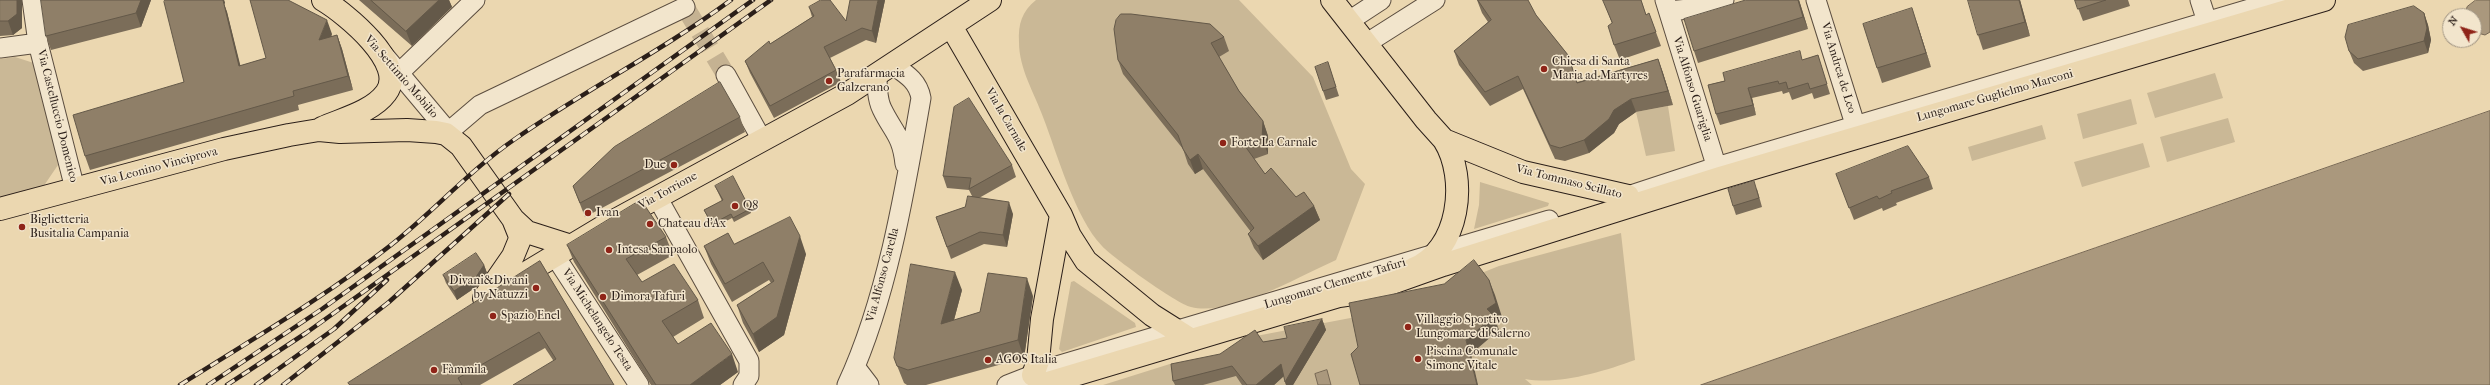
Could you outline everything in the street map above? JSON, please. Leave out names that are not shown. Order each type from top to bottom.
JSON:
[{"type":"main road","name":"Via Torrione","points":[[465,311],[563,251],[657,197],[762,140],[885,70],[990,0]]},
{"type":"main road","name":"Via Tommaso Scillato","points":[[1332,0],[1426,120],[1444,140],[1455,160],[1458,187],[1457,200],[1449,231],[1433,255],[1424,265],[1366,283],[1339,296]]},
{"type":"main road","name":"Lungomare Guglielmo Marconi","points":[[1665,190],[1718,172],[2209,28],[2318,1]]},
{"type":"main road","name":"Via Settimio Mobilio","points":[[330,2],[381,52]]},
{"type":"main road","name":"Via la Carnale","points":[[951,26],[1061,215],[1070,236],[1086,261],[1152,315],[1184,336]]},
{"type":"main road","name":"Via Leonino Vinciprova","points":[[0,209],[224,149],[319,130],[370,106],[386,93],[390,84],[389,74],[381,52]]},
{"type":"main road","name":"Via Leonino Vinciprova","points":[[319,130],[340,132],[424,131],[453,138]]},
{"type":"main road","name":"Via Settimio Mobilio","points":[[453,138],[512,220],[519,234],[517,249],[506,269],[484,298]]},
{"type":"main road","name":"Via Tommaso Scillato","points":[[1444,140],[1523,172],[1628,196]]},
{"type":"main road","name":"Lungomare Clemente Tafuri","points":[[1037,380],[1184,336],[1339,296],[1368,292],[1398,283],[1443,266],[1665,190]]},
{"type":"main road","points":[[1037,380],[1042,319],[1061,215]]},
{"type":"main road","name":"Via Settimio Mobilio","points":[[512,220],[527,232],[563,251]]},
{"type":"street","name":"Via Castelluccio Domenico","points":[[32,0],[38,43],[75,189]]},
{"type":"street","points":[[399,73],[475,0]]},
{"type":"street","points":[[1349,21],[1381,0]]},
{"type":"street","points":[[1367,43],[1435,0]]},
{"type":"street","points":[[1667,6],[1698,8],[1724,0]]},
{"type":"street","name":"Via Andrea de Leo","points":[[1816,0],[1858,131]]},
{"type":"street","points":[[2200,0],[2209,28]]},
{"type":"street","name":"Lungomare Guglielmo Marconi","points":[[2209,28],[2280,0]]},
{"type":"street","name":"Via Alfonso Guariglia","points":[[1667,6],[1680,53],[1718,172]]},
{"type":"street","points":[[453,138],[480,106],[685,7]]},
{"type":"street","points":[[0,48],[38,43]]},
{"type":"street","name":"Via Settimio Mobilio","points":[[381,52],[453,138]]},
{"type":"street","name":"Via Alfonso Carella","points":[[847,385],[856,368],[881,287],[907,181],[921,98],[920,89],[914,80],[885,70],[878,92],[882,109],[901,140],[907,181]]},
{"type":"street","points":[[726,75],[762,140]]},
{"type":"street","name":"Lungomare Clemente Tafuri","points":[[1184,336],[1433,255],[1628,196],[1665,190]]},
{"type":"street","points":[[657,197],[749,361],[749,376],[743,385]]},
{"type":"street","name":"Via Michelangelo Testa","points":[[563,251],[639,385]]},
{"type":"street","points":[[856,368],[869,385]]},
{"type":"street","name":"Lungomare Clemente Tafuri","points":[[1007,385],[1037,380]]},
{"type":"shaded area","points":[[1036,0],[1239,0],[1313,77],[1351,169],[1365,184],[1336,260],[1285,285],[1245,301],[1207,309],[1191,307],[1173,298],[1145,280],[1108,252],[1092,234],[1075,202],[1021,62],[1019,42],[1020,24],[1024,13]]},
{"type":"shaded area","points":[[2476,0],[2490,0],[2490,32],[2485,35],[2482,34],[2482,8],[2467,7]]},
{"type":"shaded area","points":[[15,57],[40,65],[58,165],[43,187],[0,198],[0,59]]},
{"type":"shaded area","points":[[2215,73],[2223,98],[2155,118],[2147,93]]},
{"type":"shaded area","points":[[2131,99],[2137,124],[2083,139],[2077,114]]},
{"type":"shaded area","points":[[1668,106],[1675,151],[1646,156],[1636,112]]},
{"type":"shaded area","points":[[2490,111],[2490,385],[1701,385]]},
{"type":"shaded area","points":[[2228,118],[2235,142],[2167,162],[2160,137]]},
{"type":"shaded area","points":[[2042,125],[2046,139],[1972,161],[1968,147]]},
{"type":"shaded area","points":[[2143,143],[2150,167],[2082,187],[2074,162]]},
{"type":"shaded area","points":[[1480,182],[1549,203],[1548,206],[1474,229],[1479,205]]},
{"type":"shaded area","points":[[1621,233],[1635,360],[1609,369],[1566,379],[1525,379],[1532,385],[1103,385],[1173,363],[1177,369],[1222,354],[1256,336],[1450,299],[1479,274],[1499,266]]},
{"type":"shaded area","points":[[1074,281],[1135,323],[1136,327],[1062,352],[1059,349],[1071,282]]},
{"type":"shaded area","points":[[1327,370],[1331,385],[1318,385],[1315,374]]},
{"type":"building","points":[[0,0],[17,0],[17,14],[8,21],[0,21]]},
{"type":"building","points":[[41,0],[141,0],[136,13],[46,36]]},
{"type":"building","points":[[165,0],[223,0],[239,66],[266,58],[250,0],[288,0],[327,20],[319,40],[337,35],[348,76],[293,91],[294,96],[85,156],[73,115],[184,82],[164,2]]},
{"type":"building","points":[[371,0],[439,0],[406,31]]},
{"type":"building","points":[[821,0],[830,0],[846,21],[850,0],[878,0],[872,31],[862,28],[824,47],[836,70],[770,106],[745,61],[769,41],[770,44],[814,16],[809,7]]},
{"type":"building","name":"Chiesa di Santa Maria ad Martyres","points":[[1478,0],[1528,0],[1536,15],[1568,55],[1577,83],[1658,59],[1668,91],[1631,99],[1614,110],[1609,119],[1584,140],[1560,148],[1550,145],[1518,76],[1485,92],[1454,51],[1491,20]]},
{"type":"building","points":[[1603,0],[1641,0],[1646,15],[1649,13],[1656,32],[1614,45],[1608,26],[1612,23]]},
{"type":"building","points":[[1746,0],[1798,0],[1803,17],[1694,51],[1684,19]]},
{"type":"building","points":[[1968,0],[2019,0],[2025,22],[1978,35]]},
{"type":"building","points":[[2075,0],[2106,0],[2078,9]]},
{"type":"building","points":[[2414,6],[2424,13],[2427,28],[2424,41],[2358,59],[2349,51],[2345,37],[2348,25]]},
{"type":"building","points":[[1912,8],[1926,53],[1877,68],[1863,24]]},
{"type":"building","name":"Forte La Carnale","points":[[1121,14],[1210,24],[1224,37],[1211,43],[1239,91],[1263,121],[1262,139],[1245,146],[1265,174],[1271,168],[1296,197],[1304,192],[1314,206],[1258,246],[1248,234],[1254,228],[1198,154],[1190,160],[1183,149],[1178,135],[1118,60],[1114,29],[1116,20]]},
{"type":"building","points":[[1800,51],[1802,60],[1818,55],[1827,84],[1810,89],[1808,83],[1788,89],[1786,82],[1779,84],[1778,81],[1748,88],[1753,105],[1716,114],[1708,85],[1725,81],[1723,73]]},
{"type":"building","points":[[1328,62],[1336,87],[1323,91],[1315,67]]},
{"type":"building","points":[[720,82],[740,117],[580,203],[573,186],[614,147]]},
{"type":"building","points":[[969,98],[1012,165],[969,189],[971,178],[943,176],[954,107]]},
{"type":"building","points":[[1908,146],[1929,177],[1891,191],[1892,193],[1879,199],[1877,196],[1849,208],[1836,174]]},
{"type":"building","points":[[733,176],[750,209],[733,218],[731,214],[712,224],[704,210],[723,200],[715,186]]},
{"type":"building","points":[[1754,181],[1759,198],[1733,206],[1728,189]]},
{"type":"building","points":[[968,196],[1009,202],[1003,235],[980,232],[947,247],[936,217],[965,207]]},
{"type":"building","points":[[641,200],[666,237],[626,259],[642,282],[674,264],[698,300],[662,321],[678,344],[711,323],[732,354],[690,385],[656,385],[567,245]]},
{"type":"building","points":[[790,217],[800,236],[777,317],[753,334],[737,305],[774,281],[763,262],[725,284],[704,246],[728,233],[734,244]]},
{"type":"building","points":[[476,253],[484,265],[476,277],[454,291],[443,275]]},
{"type":"building","points":[[1474,260],[1489,280],[1496,303],[1487,309],[1494,316],[1466,340],[1477,385],[1360,385],[1351,354],[1358,347],[1349,303],[1444,284]]},
{"type":"building","points":[[540,261],[614,385],[513,385],[556,359],[539,332],[458,378],[462,385],[350,385],[348,383]]},
{"type":"building","points":[[911,264],[955,272],[941,324],[980,312],[988,273],[1027,278],[1018,340],[908,370],[897,366],[894,358]]},
{"type":"building","points":[[1322,319],[1285,382],[1281,364],[1256,385],[1247,385],[1232,366],[1173,381],[1171,364],[1220,354],[1255,330],[1263,342],[1287,338],[1284,327]]},
{"type":"tunnel","points":[[685,7],[726,75]]},
{"type":"railway","points":[[180,385],[287,318],[366,264],[407,232],[467,177],[515,139],[705,19],[731,0]]},
{"type":"railway","points":[[208,385],[322,309],[753,0]]},
{"type":"railway","points":[[227,385],[306,333],[771,0]]},
{"type":"railway","points":[[283,385],[389,302],[509,194]]},
{"type":"railway","points":[[256,385],[334,329],[387,280]]},
{"type":"place","name":"Chiesa di Santa Maria ad Martyres","points":[[1544,69]]},
{"type":"place","name":"Parafarmacia Galzerano","points":[[829,81]]},
{"type":"place","name":"Forte La Carnale","points":[[1223,143]]},
{"type":"place","name":"Due","points":[[674,165]]},
{"type":"place","name":"Q8","points":[[735,206]]},
{"type":"place","name":"Ivan","points":[[588,213]]},
{"type":"place","name":"Chateau d'Ax","points":[[650,224]]},
{"type":"place","name":"Biglietteria Busitalia Campania","points":[[22,227]]},
{"type":"place","name":"Intesa Sanpaolo","points":[[609,250]]},
{"type":"place","name":"Divani&Divani by Natuzzi","points":[[536,288]]},
{"type":"place","name":"Dimora Tafuri","points":[[603,297]]},
{"type":"place","name":"Spazio Enel","points":[[493,316]]},
{"type":"place","name":"Villaggio Sportivo Lungomare di Salerno","points":[[1408,327]]},
{"type":"place","name":"Piscina Comunale Simone Vitale","points":[[1418,359]]},
{"type":"place","name":"AGOS Italia","points":[[988,360]]},
{"type":"place","name":"Fàmmila","points":[[434,370]]}]
